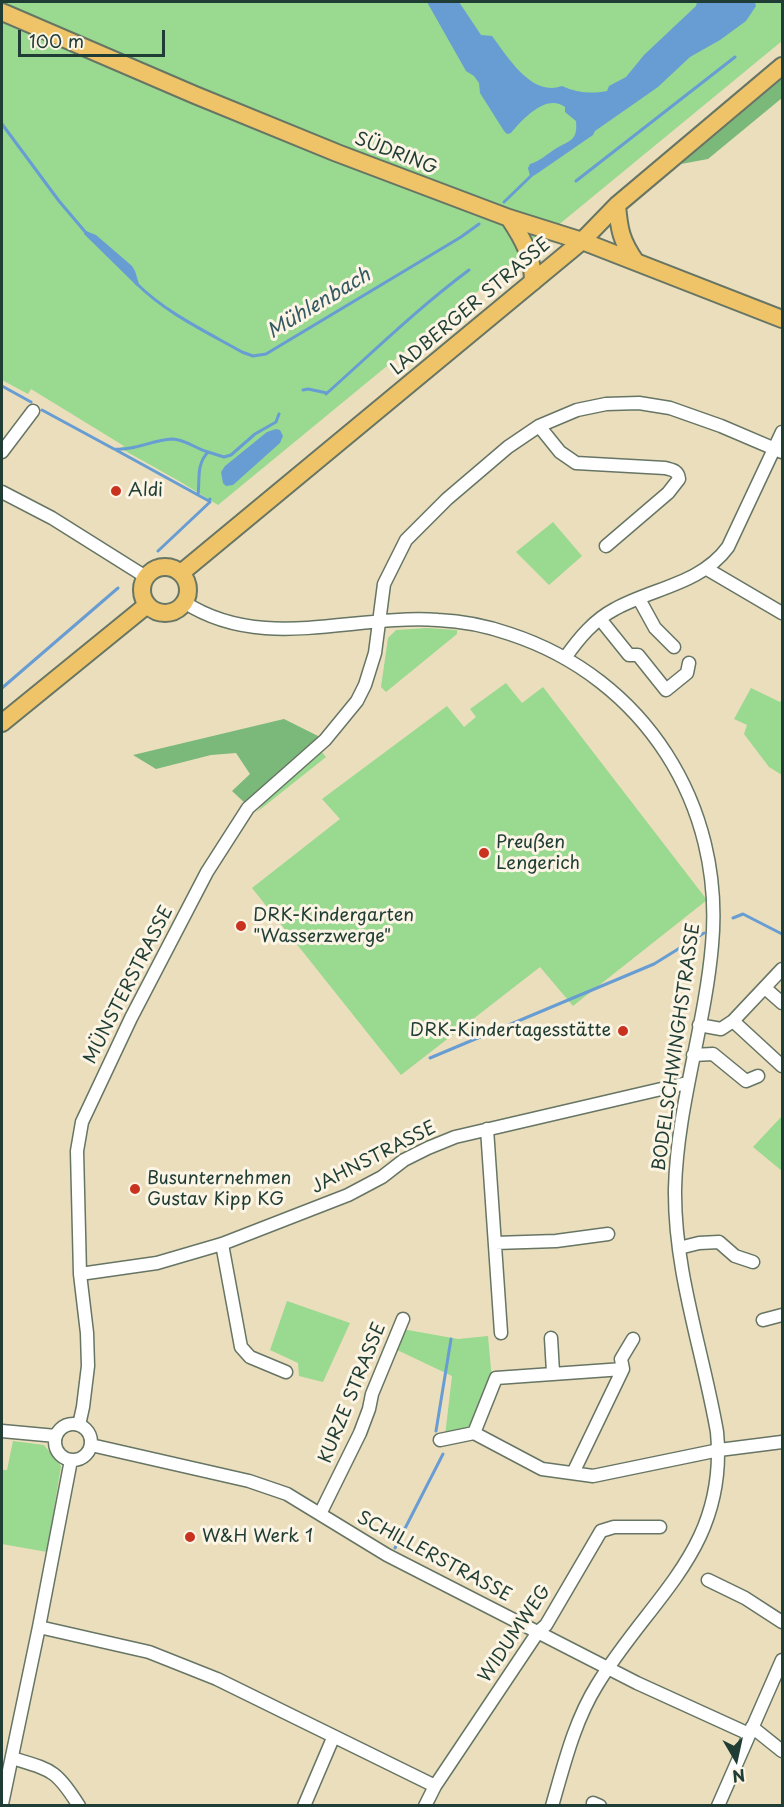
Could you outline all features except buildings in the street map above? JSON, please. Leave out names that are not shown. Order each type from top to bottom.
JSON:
[{"type":"main road","name":"SÜDRING","points":[[2,12],[216,104],[509,218],[582,241],[783,319]]},
{"type":"main road","name":"LADBERGER STRASSE","points":[[181,573],[582,241],[618,205],[783,66]]},
{"type":"main road","points":[[618,205],[621,236],[636,262]]},
{"type":"main road","points":[[509,218],[531,258],[533,282]]},
{"type":"main road","points":[[169,567],[181,573],[188,590],[184,602],[173,611],[166,612],[147,605],[142,591],[150,572],[169,567]]},
{"type":"main road","points":[[2,723],[147,605]]},
{"type":"street","name":"MÜNSTERSTRASSE","points":[[79,1425],[88,1366],[87,1333],[80,1274],[76,1151],[82,1122],[131,1018],[207,872],[248,808],[325,740],[357,701],[365,685],[375,653],[384,584],[406,540],[447,499],[508,447],[539,426],[577,410],[606,404],[639,403],[670,408],[779,450]]},
{"type":"street","points":[[2,452],[33,411]]},
{"type":"street","points":[[539,426],[560,452],[576,463],[665,468],[679,474],[679,479],[668,493],[606,546]]},
{"type":"street","points":[[566,658],[583,633],[616,608],[707,569],[720,558],[728,548],[779,450],[783,432]]},
{"type":"street","points":[[2,492],[52,518],[146,577]]},
{"type":"street","points":[[707,569],[783,613]]},
{"type":"street","points":[[639,599],[655,628],[674,647]]},
{"type":"street","name":"BODELSCHWINGHSTRASSE","points":[[184,602],[213,618],[250,628],[437,620],[485,627],[528,640],[566,658],[612,691],[646,725],[674,765],[694,806],[706,847],[714,902],[712,945],[687,1083],[676,1168],[676,1215],[684,1283],[714,1413],[719,1450],[718,1472],[712,1506],[697,1545],[684,1568],[608,1668],[587,1703],[575,1730],[552,1806]]},
{"type":"street","points":[[600,619],[629,655],[638,655],[666,690],[687,672],[689,663]]},
{"type":"street","points":[[699,1025],[721,1029],[733,1021],[783,969]]},
{"type":"street","points":[[765,988],[783,1004]]},
{"type":"street","points":[[733,1021],[783,1066]]},
{"type":"street","points":[[693,1055],[713,1054],[746,1081],[758,1076]]},
{"type":"street","name":"JAHNSTRASSE","points":[[80,1274],[157,1263],[222,1244],[348,1195],[382,1177],[404,1160],[455,1137],[687,1083]]},
{"type":"street","points":[[487,1129],[501,1333]]},
{"type":"street","points":[[495,1243],[556,1241],[608,1234]]},
{"type":"street","points":[[679,1248],[699,1243],[719,1242],[735,1256],[753,1262]]},
{"type":"street","points":[[222,1244],[241,1347],[249,1357],[286,1372]]},
{"type":"street","points":[[764,1320],[783,1315]]},
{"type":"street","name":"KURZE STRASSE","points":[[320,1514],[360,1433],[368,1414],[372,1394],[403,1318]]},
{"type":"street","points":[[551,1338],[553,1372]]},
{"type":"street","points":[[573,1473],[623,1369],[621,1359],[633,1339]]},
{"type":"street","points":[[474,1433],[496,1378],[553,1372],[623,1369]]},
{"type":"street","points":[[65,1425],[79,1425],[89,1432],[91,1445],[84,1456],[70,1460],[64,1458],[55,1446],[56,1436],[65,1425]]},
{"type":"street","points":[[2,1431],[56,1436]]},
{"type":"street","points":[[440,1440],[474,1433],[542,1468],[593,1476],[719,1450],[783,1442]]},
{"type":"street","name":"SCHILLERSTRASSE","points":[[91,1445],[249,1481],[287,1494],[387,1556],[608,1668],[750,1731],[783,1751]]},
{"type":"street","points":[[2,1804],[39,1627],[70,1460]]},
{"type":"street","name":"WIDUMWEG","points":[[425,1806],[435,1786],[538,1632],[546,1625],[601,1531],[614,1527],[660,1527]]},
{"type":"street","points":[[708,1580],[745,1598],[783,1622]]},
{"type":"street","points":[[39,1627],[149,1652],[217,1679],[333,1738],[435,1786]]},
{"type":"street","points":[[718,1806],[783,1660]]},
{"type":"street","points":[[304,1806],[333,1738]]},
{"type":"street","points":[[12,1758],[54,1773],[66,1785],[79,1806]]},
{"type":"green space","points":[[2,2],[782,2],[782,41],[218,505],[120,448],[124,446],[31,389],[28,394],[2,380]]},
{"type":"green space","points":[[782,79],[782,98],[708,159],[681,164]]},
{"type":"green space","points":[[553,522],[582,556],[549,585],[516,552]]},
{"type":"green space","points":[[427,628],[457,630],[457,634],[386,692],[381,687],[388,638],[396,630]]},
{"type":"green space","name":"Preußen Lengerich","points":[[506,683],[522,703],[543,687],[707,900],[573,1006],[540,967],[401,1075],[252,888],[340,819],[322,799],[447,706],[464,727],[476,717],[470,709]]},
{"type":"green space","points":[[751,688],[780,702],[782,699],[782,775],[769,767],[744,734],[747,725],[734,719]]},
{"type":"green space","points":[[284,719],[320,737],[246,804],[232,791],[250,774],[236,753],[211,755],[156,769],[133,755]]},
{"type":"green space","points":[[320,750],[326,757],[257,812],[264,803]]},
{"type":"green space","points":[[782,1116],[782,1171],[753,1147]]},
{"type":"green space","points":[[287,1301],[350,1323],[323,1382],[299,1376],[298,1363],[270,1350]]},
{"type":"green space","points":[[402,1329],[458,1339],[488,1336],[492,1380],[472,1430],[445,1436],[452,1376],[395,1349]]},
{"type":"green space","points":[[13,1441],[44,1445],[61,1466],[47,1552],[2,1544],[2,1470],[7,1470]]},
{"type":"water","points":[[427,2],[459,2],[481,35],[492,36],[513,64],[530,81],[540,86],[551,88],[562,86],[590,93],[607,91],[609,86],[626,77],[644,55],[696,6],[697,2],[755,2],[756,6],[746,21],[720,40],[690,57],[658,87],[595,131],[593,135],[535,175],[530,176],[528,168],[530,164],[572,139],[576,133],[576,121],[565,112],[565,107],[550,103],[535,110],[511,133],[507,134],[480,93],[479,83],[466,71]]},
{"type":"water","points":[[86,231],[96,235],[132,266],[139,284],[137,286],[84,234]]},
{"type":"water","points":[[280,430],[283,436],[280,443],[233,485],[226,486],[223,483],[221,472],[225,466],[267,432]]},
{"type":"waterway","points":[[576,181],[735,57]]},
{"type":"waterway","name":"Mühlenbach","points":[[2,124],[59,201],[87,234]]},
{"type":"waterway","name":"Mühlenbach","points":[[504,202],[533,174]]},
{"type":"waterway","name":"Mühlenbach","points":[[136,283],[173,312],[242,352],[253,356],[266,354],[479,224]]},
{"type":"waterway","points":[[326,394],[414,315],[469,270]]},
{"type":"waterway","points":[[2,386],[31,402]]},
{"type":"waterway","points":[[303,390],[327,393]]},
{"type":"waterway","points":[[42,410],[114,449],[172,439],[208,452]]},
{"type":"waterway","points":[[209,501],[198,495],[200,467],[208,452],[224,457],[231,455],[255,434],[276,422],[279,414]]},
{"type":"waterway","points":[[116,450],[198,495]]},
{"type":"waterway","points":[[158,551],[210,502],[210,499]]},
{"type":"waterway","points":[[2,688],[118,588]]},
{"type":"waterway","points":[[733,918],[743,914],[782,934]]},
{"type":"waterway","points":[[430,1058],[654,964],[704,933]]},
{"type":"waterway","points":[[436,1431],[451,1339]]},
{"type":"waterway","points":[[395,1548],[443,1454]]},
{"type":"place","name":"Aldi","points":[[116,491]]},
{"type":"place","name":"Preußen Lengerich","points":[[484,853]]},
{"type":"place","name":"DRK-Kindergarten \"Wasserzwerge\"","points":[[241,926]]},
{"type":"place","name":"DRK-Kindertagesstätte","points":[[623,1031]]},
{"type":"place","name":"Busunternehmen Gustav Kipp KG","points":[[135,1189]]},
{"type":"place","name":"W&H Werk 1","points":[[190,1537]]}]
